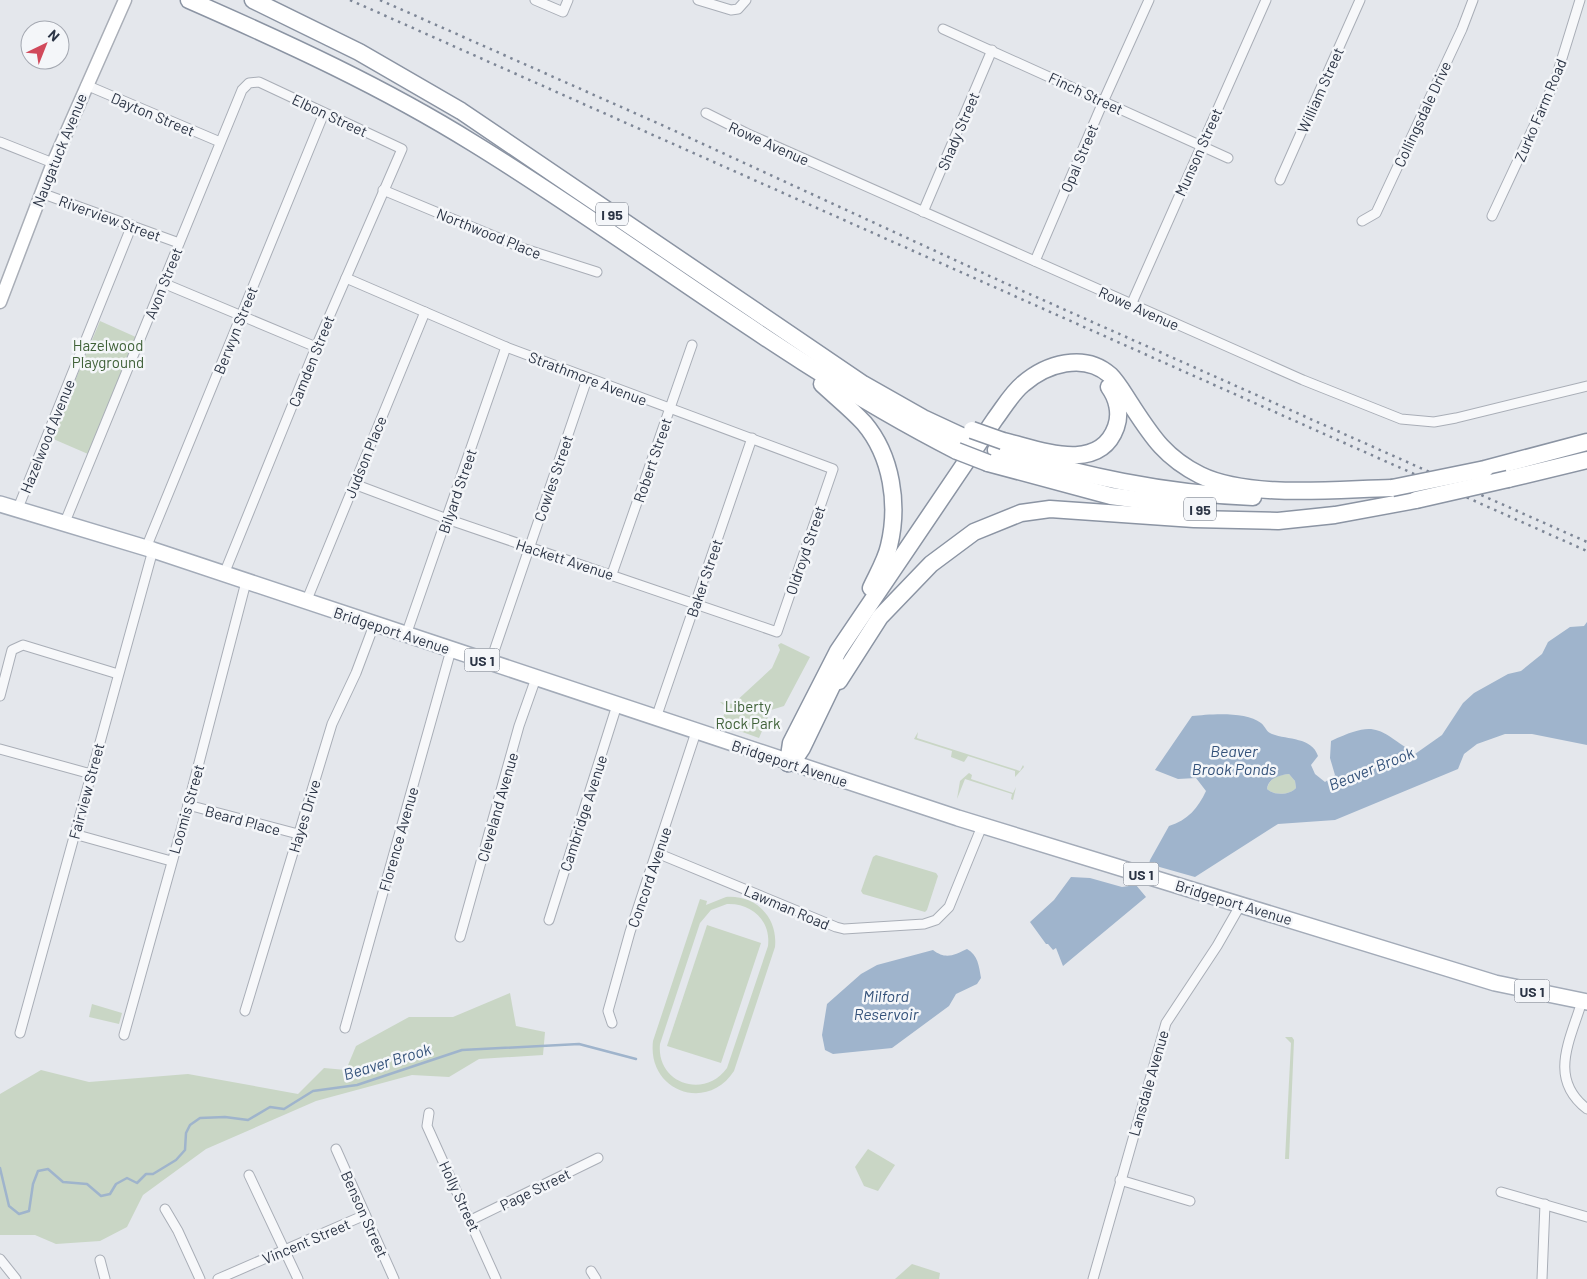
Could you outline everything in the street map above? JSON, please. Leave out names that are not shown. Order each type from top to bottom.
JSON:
[{"type":"highway","name":"I 95","points":[[190,0],[321,60],[445,126],[532,181],[783,349],[877,409],[996,451],[1117,482],[1199,494],[1254,498],[1311,497],[1392,488],[1484,469],[1514,472],[1587,460]]},
{"type":"highway","name":"I 95","points":[[252,0],[359,52],[461,111],[863,384],[965,440]]},
{"type":"highway","points":[[783,349],[864,424],[874,438],[886,464],[893,490],[893,520],[889,547],[875,580],[790,744],[788,763]]},
{"type":"highway","points":[[838,651],[1014,393],[1032,376],[1051,367],[1072,362],[1084,363],[1108,374],[1159,446],[1179,464],[1201,476],[1222,483],[1271,490],[1392,488]]},
{"type":"highway","points":[[788,763],[796,757],[802,748],[850,652],[904,563],[1002,421],[1021,397],[1048,375],[1074,370],[1099,377],[1117,401],[1118,419],[1114,432],[1104,446],[1089,455],[1074,457],[996,451]]},
{"type":"highway","points":[[1514,472],[1587,434]]},
{"type":"highway","name":"I 95","points":[[996,451],[1058,484],[1111,496],[1195,509],[1307,512],[1416,500],[1514,472],[1587,442]]},
{"type":"highway","points":[[1514,472],[1587,470]]},
{"type":"highway","points":[[827,700],[867,635],[910,585],[948,550],[974,532],[997,520],[1021,512],[1050,509],[1184,519],[1278,521],[1335,515],[1416,500]]},
{"type":"main road","name":"Naugatuck Avenue","points":[[0,302],[53,163],[125,0]]},
{"type":"main road","name":"Bridgeport Avenue","points":[[0,504],[150,549],[788,763],[982,826],[1494,983],[1584,1001]]},
{"type":"street","points":[[535,0],[563,12],[568,0]]},
{"type":"street","points":[[698,0],[731,10],[738,9],[746,0]]},
{"type":"street","name":"Opal Street","points":[[1035,262],[1149,0]]},
{"type":"street","name":"Munson Street","points":[[1131,305],[1266,0]]},
{"type":"street","name":"William Street","points":[[1280,180],[1360,0]]},
{"type":"street","name":"Collingsdale Drive","points":[[1362,221],[1376,213],[1462,29],[1473,0]]},
{"type":"street","name":"Zurko Farm Road","points":[[1492,216],[1555,81],[1580,0]]},
{"type":"street","name":"Finch Street","points":[[943,30],[992,50],[1228,158]]},
{"type":"street","name":"Shady Street","points":[[923,212],[992,50]]},
{"type":"street","name":"Elbon Street","points":[[259,82],[402,148]]},
{"type":"street","name":"Avon Street","points":[[65,522],[242,90],[249,83],[259,82]]},
{"type":"street","name":"Dayton Street","points":[[86,85],[220,142]]},
{"type":"street","name":"Rowe Avenue","points":[[706,112],[746,133],[1131,305],[1303,380],[1401,419],[1434,422],[1587,386]]},
{"type":"street","name":"Berwyn Street","points":[[150,549],[241,316],[324,113]]},
{"type":"street","points":[[0,142],[53,163]]},
{"type":"street","name":"Camden Street","points":[[224,574],[316,348],[402,148]]},
{"type":"street","name":"Northwood Place","points":[[383,190],[525,250],[597,272]]},
{"type":"street","name":"Riverview Street","points":[[41,194],[179,243]]},
{"type":"street","name":"Hazelwood Avenue","points":[[18,508],[132,225]]},
{"type":"street","name":"Strathmore Avenue","points":[[346,278],[506,347],[833,469]]},
{"type":"street","points":[[163,283],[316,348]]},
{"type":"street","name":"Judson Place","points":[[306,602],[424,312]]},
{"type":"street","name":"Robert Street","points":[[612,574],[692,345]]},
{"type":"street","name":"Bilyard Street","points":[[406,635],[506,347]]},
{"type":"street","name":"Cowles Street","points":[[490,663],[587,378]]},
{"type":"street","name":"Baker Street","points":[[656,718],[752,438]]},
{"type":"street","name":"Oldroyd Street","points":[[777,632],[833,469]]},
{"type":"street","name":"Hackett Avenue","points":[[354,484],[447,519],[777,632]]},
{"type":"street","name":"Fairview Street","points":[[20,1034],[150,549]]},
{"type":"street","name":"Loomis Street","points":[[124,1035],[188,805],[246,582]]},
{"type":"street","name":"Hayes Drive","points":[[245,1011],[270,935],[298,834],[332,724],[356,673],[374,625]]},
{"type":"street","points":[[0,696],[12,650],[23,646],[118,674]]},
{"type":"street","name":"Florence Avenue","points":[[345,1028],[451,650]]},
{"type":"street","name":"Cleveland Avenue","points":[[460,937],[520,726],[536,678]]},
{"type":"street","name":"Cambridge Avenue","points":[[549,920],[617,705]]},
{"type":"street","name":"Concord Avenue","points":[[612,1023],[608,1010],[630,932],[696,732]]},
{"type":"street","points":[[0,749],[91,774]]},
{"type":"street","name":"Beard Place","points":[[188,805],[298,834]]},
{"type":"street","name":"Lawman Road","points":[[657,853],[844,929],[924,924],[936,920],[949,907],[982,826]]},
{"type":"street","points":[[74,834],[171,861]]},
{"type":"street","name":"Lansdale Avenue","points":[[1093,1279],[1166,1023],[1217,946],[1241,904]]},
{"type":"street","points":[[1584,1001],[1564,1067],[1571,1091],[1587,1109]]},
{"type":"street","name":"Holly Street","points":[[429,1113],[427,1126],[496,1279]]},
{"type":"street","name":"Benson Street","points":[[336,1149],[394,1279]]},
{"type":"street","name":"Page Street","points":[[471,1220],[598,1158]]},
{"type":"street","points":[[249,1174],[298,1279]]},
{"type":"street","points":[[1120,1180],[1190,1201]]},
{"type":"street","points":[[1501,1192],[1587,1217]]},
{"type":"street","points":[[1542,1279],[1545,1204]]},
{"type":"street","points":[[165,1209],[178,1231],[200,1279]]},
{"type":"street","name":"Vincent Street","points":[[218,1279],[365,1215]]},
{"type":"street","points":[[0,1259],[16,1279]]},
{"type":"street","points":[[100,1260],[106,1279]]},
{"type":"green space","name":"Hazelwood Playground","points":[[100,321],[138,338],[88,454],[51,438]]},
{"type":"green space","name":"Liberty Rock Park","points":[[781,643],[810,657],[784,706],[771,710],[759,738],[720,724],[727,708],[720,702],[733,704],[772,668],[780,650],[778,645]]},
{"type":"green space","points":[[918,732],[917,738],[1020,771],[1023,765],[1024,767],[1015,777],[1015,771],[968,756],[964,762],[951,757],[952,751],[914,739]]},
{"type":"green space","points":[[969,773],[972,775],[971,779],[1013,793],[1016,787],[1013,800],[1011,799],[1012,794],[965,779],[957,799],[960,781]]},
{"type":"green space","points":[[1289,774],[1295,781],[1296,788],[1286,793],[1278,794],[1267,789],[1272,779]]},
{"type":"green space","points":[[876,855],[936,873],[938,876],[925,912],[863,894],[861,891],[873,857]]},
{"type":"green space","points":[[726,897],[737,897],[755,904],[769,917],[775,936],[775,947],[734,1071],[723,1084],[709,1091],[695,1093],[681,1090],[669,1084],[659,1073],[654,1058],[653,1041],[700,899],[707,901],[706,905]],"holes":[[[727,904],[736,904],[752,910],[763,921],[768,937],[768,946],[727,1068],[717,1078],[706,1083],[695,1085],[683,1083],[673,1077],[666,1069],[661,1058],[660,1044],[700,923],[711,910]]]},
{"type":"green space","points":[[707,925],[761,943],[721,1063],[667,1046]]},
{"type":"green space","points":[[510,993],[516,1026],[545,1032],[543,1055],[479,1059],[449,1077],[412,1075],[316,1101],[206,1149],[143,1195],[127,1227],[100,1241],[56,1244],[35,1235],[0,1235],[0,1094],[41,1070],[89,1082],[188,1074],[298,1094],[324,1068],[346,1070],[356,1046],[409,1017],[453,1017]]},
{"type":"green space","points":[[92,1004],[122,1013],[119,1024],[89,1017]]},
{"type":"green space","points":[[1285,1037],[1292,1037],[1294,1040],[1289,1159],[1285,1159],[1291,1043]]},
{"type":"green space","points":[[868,1149],[895,1165],[878,1191],[864,1186],[855,1167]]},
{"type":"green space","points":[[912,1264],[940,1273],[939,1279],[895,1279]]},
{"type":"water","name":"Beaver Brook Ponds","points":[[1587,622],[1587,745],[1532,734],[1505,734],[1477,744],[1464,754],[1458,769],[1335,820],[1278,824],[1195,877],[1149,864],[1169,826],[1192,813],[1206,791],[1196,778],[1178,779],[1155,770],[1192,716],[1228,714],[1246,717],[1261,723],[1272,734],[1305,742],[1311,745],[1318,756],[1311,765],[1315,774],[1325,782],[1335,775],[1330,758],[1331,741],[1358,731],[1376,730],[1384,733],[1415,754],[1442,735],[1463,703],[1474,693],[1508,674],[1521,671],[1542,654],[1548,642],[1570,627],[1584,626]],"holes":[[[1289,774],[1295,781],[1296,788],[1286,793],[1278,794],[1267,789],[1272,780],[1282,775]]]},
{"type":"water","points":[[1071,877],[1090,878],[1122,887],[1136,885],[1146,897],[1063,966],[1056,948],[1053,950],[1046,944],[1030,922],[1054,900]]},
{"type":"water","name":"Milford Reservoir","points":[[967,949],[974,954],[979,965],[981,978],[977,984],[956,994],[949,1006],[892,1048],[833,1054],[825,1050],[822,1035],[827,1004],[861,974],[877,965],[933,950],[946,956],[954,955]]},
{"type":"waterway","name":"Beaver Brook","points":[[0,1168],[9,1206],[19,1214],[29,1211],[33,1184],[38,1171],[48,1169],[63,1182],[87,1184],[101,1196],[110,1194],[116,1184],[127,1178],[137,1183],[146,1174],[153,1174],[176,1160],[185,1150],[186,1133],[190,1125],[200,1118],[225,1117],[248,1120],[270,1107],[284,1109],[313,1091],[357,1085],[462,1050],[579,1044],[636,1059]]},
{"type":"railway","points":[[350,0],[1587,551]]},
{"type":"railway","points":[[380,0],[664,126],[1007,284],[1587,542]]}]
